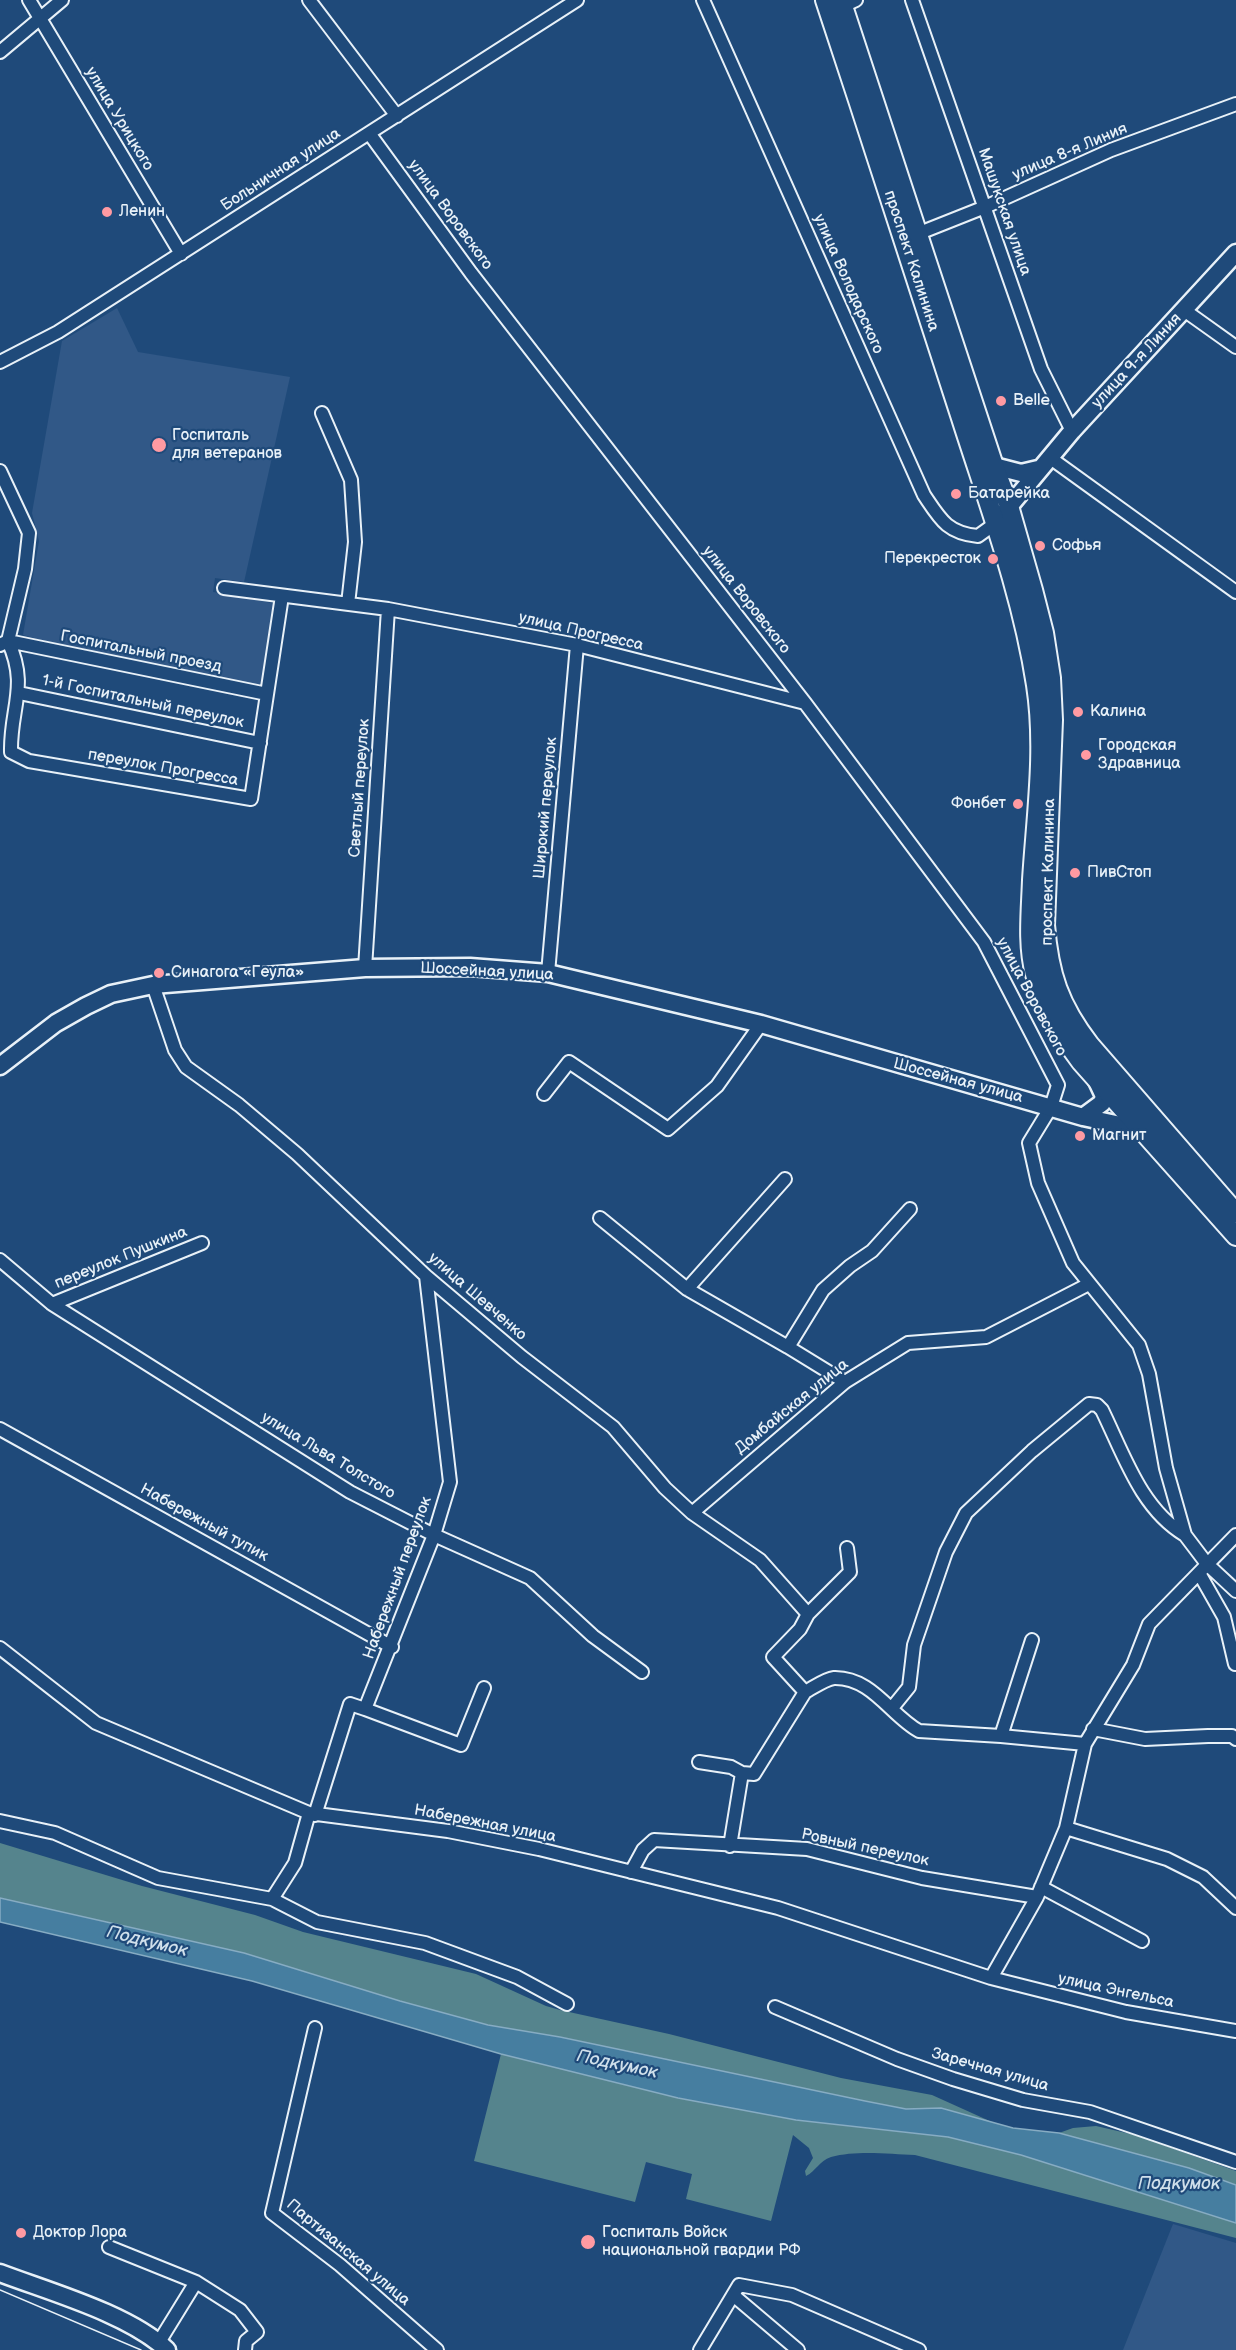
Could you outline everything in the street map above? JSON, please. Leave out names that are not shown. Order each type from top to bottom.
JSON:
[{"type":"main road","name":"проспект Калинина","points":[[825,0],[996,523],[1026,630],[1037,688],[1040,725],[1031,933],[1034,971],[1048,1014],[1059,1033],[1097,1081],[1145,1123],[1236,1213]]},
{"type":"main road","name":"проспект Калинина","points":[[847,2],[917,234],[1009,507],[1044,633],[1051,678],[1053,720],[1045,925],[1053,978],[1061,1002],[1074,1025],[1145,1123],[1236,1236]]},
{"type":"main road","name":"улица 9-я Линия","points":[[1009,507],[1072,431],[1236,253]]},
{"type":"main road","points":[[994,465],[1021,472],[1044,463]]},
{"type":"main road","points":[[996,523],[1009,507]]},
{"type":"main road","name":"Шоссейная улица","points":[[0,1065],[56,1023],[86,1006],[111,994],[153,985],[365,968],[470,967],[548,973],[761,1024],[1083,1117],[1145,1123]]},
{"type":"main road","points":[[1083,1117],[1097,1109],[1102,1103],[1104,1096],[1097,1081]]},
{"type":"main road","points":[[0,2273],[123,2320],[163,2346]]},
{"type":"street","name":"улица Урицкого","points":[[29,0],[181,254]]},
{"type":"street","points":[[0,52],[62,0]]},
{"type":"street","points":[[309,0],[396,116]]},
{"type":"street","name":"Больничная улица","points":[[0,362],[58,332],[577,0]]},
{"type":"street","name":"улица Володарского","points":[[703,0],[924,495],[938,516],[959,534],[978,536],[996,523]]},
{"type":"street","name":"Машукская улица","points":[[912,0],[1041,369],[1072,431]]},
{"type":"street","name":"улица 8-я Линия","points":[[917,234],[985,207],[1112,150],[1236,104]]},
{"type":"street","name":"улица Воровского","points":[[369,133],[471,273],[805,703],[984,942],[1058,1085],[1051,1107]]},
{"type":"street","points":[[1184,310],[1236,347]]},
{"type":"street","points":[[322,413],[351,480],[355,542],[348,604]]},
{"type":"street","points":[[1044,463],[1236,592]]},
{"type":"street","points":[[0,471],[29,533],[25,569],[4,643],[17,660],[19,693]]},
{"type":"street","name":"улица Прогресса","points":[[224,588],[388,609],[577,645],[805,703]]},
{"type":"street","name":"переулок Прогресса","points":[[19,693],[11,731],[11,752],[29,761],[251,799],[282,596]]},
{"type":"street","name":"Светлый переулок","points":[[365,968],[388,609]]},
{"type":"street","name":"Госпитальный проезд","points":[[4,643],[267,694]]},
{"type":"street","name":"Широкий переулок","points":[[548,973],[577,645]]},
{"type":"street","name":"1-й Госпитальный переулок","points":[[19,693],[260,743]]},
{"type":"street","name":"улица Шевченко","points":[[153,985],[175,1050],[186,1067],[297,1154],[426,1276],[522,1357],[613,1427],[665,1488],[692,1513],[760,1560],[808,1614]]},
{"type":"street","points":[[544,1094],[570,1062],[668,1129],[717,1086],[761,1024]]},
{"type":"street","points":[[1051,1107],[1029,1143],[1042,1193],[1073,1263],[1139,1345],[1149,1374],[1166,1468],[1185,1535],[1203,1568],[1224,1617],[1235,1664]]},
{"type":"street","points":[[687,1289],[785,1179]]},
{"type":"street","points":[[788,1347],[823,1290],[850,1266],[872,1251],[910,1209]]},
{"type":"street","points":[[600,1218],[687,1289],[845,1382]]},
{"type":"street","name":"переулок Пушкина","points":[[52,1304],[202,1243]]},
{"type":"street","name":"улица Льва Толстого","points":[[0,1260],[52,1304],[350,1492],[530,1578],[593,1635],[642,1672]]},
{"type":"street","name":"Набережный переулок","points":[[365,1709],[392,1647],[434,1534],[450,1482],[426,1276]]},
{"type":"street","name":"Домбайская улица","points":[[692,1513],[845,1382],[908,1343],[986,1337],[1089,1284]]},
{"type":"street","points":[[892,1708],[909,1687],[914,1645],[946,1552],[966,1513],[1089,1404],[1097,1405],[1102,1410],[1150,1504],[1170,1526],[1185,1535]]},
{"type":"street","name":"Набережный тупик","points":[[0,1429],[392,1647]]},
{"type":"street","points":[[991,1978],[1039,1892],[1066,1828],[1085,1744],[1133,1665],[1149,1624],[1236,1535]]},
{"type":"street","points":[[805,1692],[773,1657],[800,1629],[808,1614],[850,1572],[847,1548]]},
{"type":"street","points":[[1203,1568],[1236,1591]]},
{"type":"street","points":[[1001,1736],[1032,1640]]},
{"type":"street","name":"Набережная улица","points":[[0,1648],[96,1723],[312,1814],[448,1831],[539,1849],[778,1908],[991,1978]]},
{"type":"street","points":[[699,1762],[731,1767],[742,1773],[754,1774],[805,1692],[833,1678],[851,1681],[880,1696],[908,1725],[919,1731],[1085,1744]]},
{"type":"street","points":[[272,1899],[295,1863],[350,1704],[461,1745],[484,1688]]},
{"type":"street","points":[[1093,1729],[1145,1739],[1216,1736],[1232,1736],[1236,1739]]},
{"type":"street","points":[[730,1846],[742,1773]]},
{"type":"street","points":[[0,1821],[55,1833],[159,1878],[272,1899],[317,1922],[425,1943],[517,1977],[567,2004]]},
{"type":"street","points":[[1066,1828],[1167,1859],[1203,1877],[1236,1908]]},
{"type":"street","name":"Ровный переулок","points":[[631,1872],[643,1850],[654,1840],[807,1849],[922,1878],[1039,1892],[1142,1941]]},
{"type":"street","name":"улица Энгельса","points":[[991,1978],[1126,2012],[1236,2031]]},
{"type":"street","name":"Заречная улица","points":[[775,2007],[953,2079],[1023,2100],[1090,2112],[1236,2162]]},
{"type":"street","name":"Партизанская улица","points":[[315,2028],[272,2213],[340,2265],[437,2350]]},
{"type":"street","points":[[109,2247],[196,2282],[240,2310],[257,2332],[246,2341],[245,2350]]},
{"type":"street","points":[[163,2346],[196,2282]]},
{"type":"street","points":[[700,2350],[736,2290]]},
{"type":"street","points":[[736,2290],[798,2350]]},
{"type":"street","points":[[736,2290],[792,2295],[919,2350]]},
{"type":"shaded area","name":"Госпиталь для ветеранов","points":[[117,308],[138,352],[290,377],[244,582],[215,578],[213,592],[277,604],[264,692],[117,660],[23,635],[39,541],[32,513],[62,341]]},
{"type":"shaded area","points":[[1173,2224],[1236,2243],[1236,2350],[1123,2350]]},
{"type":"green space","points":[[0,1843],[142,1886],[255,1915],[303,1932],[476,1974],[546,2006],[560,2010],[669,2034],[841,2078],[932,2095],[994,2123],[941,2108],[906,2109],[560,2037],[488,2025],[400,2001],[244,1953],[0,1898]]},
{"type":"green space","points":[[501,2054],[678,2098],[796,2120],[948,2137],[1021,2155],[1236,2223],[1236,2238],[915,2155],[873,2153],[841,2155],[820,2163],[806,2176],[805,2171],[813,2158],[809,2148],[793,2135],[771,2221],[686,2199],[692,2174],[646,2162],[635,2202],[474,2161]]},
{"type":"green space","points":[[1096,2126],[1135,2135],[1236,2171],[1236,2185],[1189,2168],[1059,2133],[1073,2128]]},
{"type":"water","name":"Подкумок","points":[[0,1898],[244,1953],[400,2001],[488,2025],[560,2037],[906,2109],[941,2108],[1013,2128],[1059,2133],[1189,2168],[1236,2185],[1236,2223],[1021,2155],[948,2137],[796,2120],[678,2098],[501,2054],[252,1981],[0,1922]]},
{"type":"tram line","points":[[0,2290],[141,2350]]},
{"type":"place","name":"Ленин","points":[[107,212]]},
{"type":"place","name":"Belle","points":[[1001,401]]},
{"type":"place","name":"Госпиталь для ветеранов","points":[[159,445]]},
{"type":"place","name":"Батарейка","points":[[956,494]]},
{"type":"place","name":"Софья","points":[[1040,546]]},
{"type":"place","name":"Перекресток","points":[[993,559]]},
{"type":"place","name":"Калина","points":[[1078,712]]},
{"type":"place","name":"Городская Здравница","points":[[1086,755]]},
{"type":"place","name":"Фонбет","points":[[1018,804]]},
{"type":"place","name":"ПивСтоп","points":[[1075,873]]},
{"type":"place","name":"Синагога «Геула»","points":[[159,973]]},
{"type":"place","name":"Магнит","points":[[1080,1136]]},
{"type":"place","name":"Доктор Лора","points":[[21,2233]]},
{"type":"place","name":"Госпиталь Войск национальной гвардии РФ","points":[[588,2242]]}]
